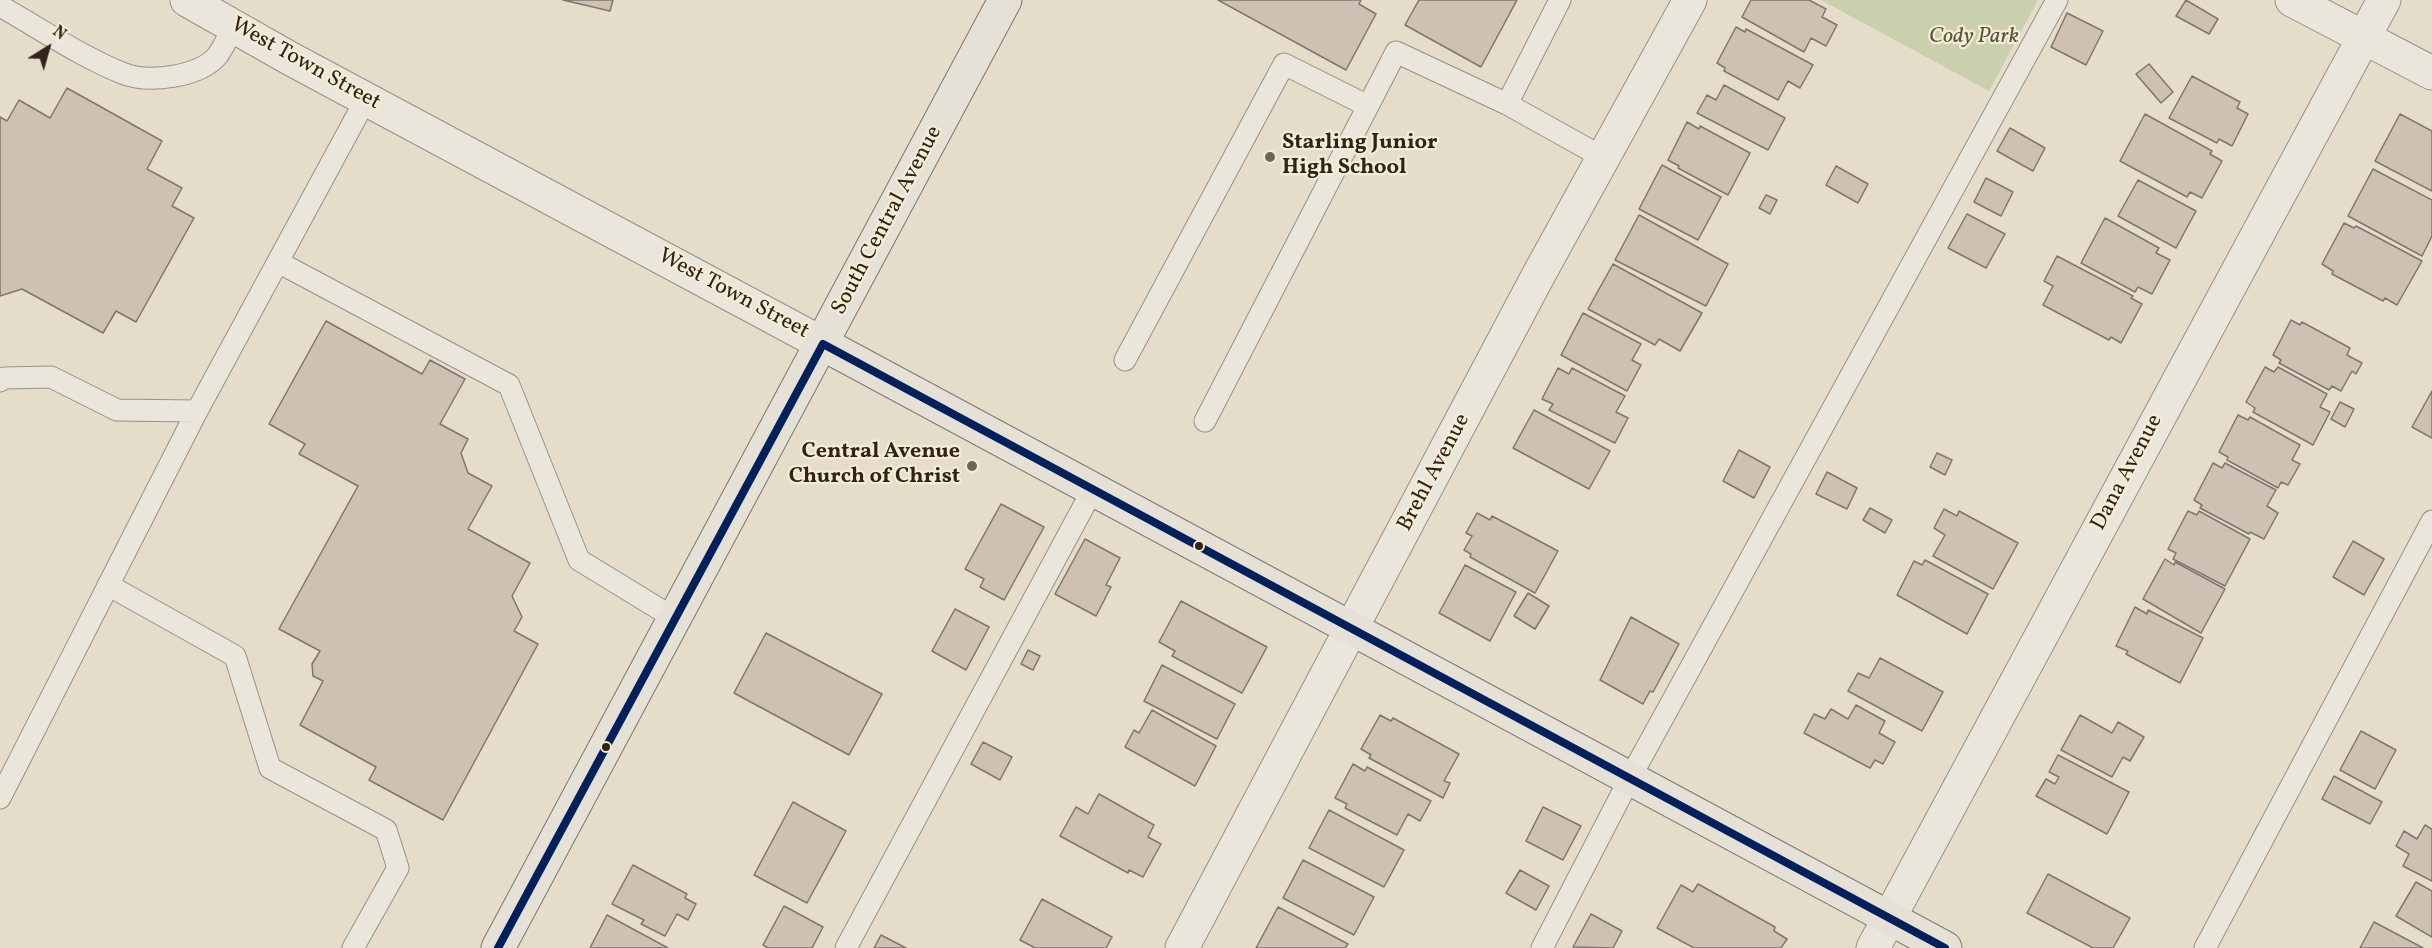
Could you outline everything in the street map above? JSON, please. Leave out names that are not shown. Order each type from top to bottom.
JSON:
[{"type":"main road","name":"South Central Avenue","points":[[498,948],[1005,0]]},
{"type":"main road","name":"West Town Street","points":[[823,344],[1945,948]]},
{"type":"street","name":"West Town Street","points":[[187,0],[366,99],[823,344]]},
{"type":"street","name":"Brehl Avenue","points":[[1182,948],[1353,630],[1538,276],[1690,0]]},
{"type":"street","points":[[2292,0],[2432,74]]},
{"type":"street","name":"Dana Avenue","points":[[1873,948],[2384,0]]},
{"type":"lane","points":[[1507,104],[1560,0]]},
{"type":"lane","points":[[1542,948],[1630,778],[2056,0]]},
{"type":"lane","points":[[0,6],[124,74],[153,77],[187,74],[201,69],[217,56],[234,26]]},
{"type":"lane","points":[[1204,421],[1396,52],[1507,104],[1604,158]]},
{"type":"lane","points":[[1125,360],[1284,64],[1368,105]]},
{"type":"lane","points":[[0,798],[197,411],[366,99]]},
{"type":"lane","points":[[278,262],[509,385],[579,560],[674,618]]},
{"type":"lane","points":[[0,381],[4,378],[51,376],[117,410],[197,411]]},
{"type":"lane","points":[[846,948],[1093,489]]},
{"type":"lane","points":[[2205,948],[2432,521]]},
{"type":"lane","points":[[108,585],[235,656],[270,768],[386,830],[398,868],[353,948]]},
{"type":"green space","name":"Cody Park","points":[[1821,0],[2038,0],[1989,91]]},
{"type":"building","points":[[563,0],[613,0],[610,11]]},
{"type":"building","points":[[1218,0],[1361,0],[1359,4],[1376,14],[1346,70]]},
{"type":"building","points":[[1419,0],[1517,0],[1481,67],[1405,25]]},
{"type":"building","points":[[1751,0],[1809,0],[1826,9],[1822,17],[1837,25],[1826,46],[1811,38],[1804,52],[1742,17]]},
{"type":"building","points":[[2186,0],[2218,19],[2209,34],[2176,16]]},
{"type":"building","points":[[2067,13],[2103,31],[2086,65],[2051,47]]},
{"type":"building","points":[[1736,27],[1745,32],[1746,29],[1813,65],[1800,88],[1788,81],[1778,100],[1724,71],[1725,68],[1717,63]]},
{"type":"building","points":[[2149,64],[2173,92],[2161,103],[2136,74]]},
{"type":"building","points":[[2192,76],[2240,102],[2237,108],[2248,114],[2232,146],[2219,139],[2217,143],[2169,118]]},
{"type":"building","points":[[1724,85],[1785,118],[1768,150],[1697,113],[1707,95],[1716,100]]},
{"type":"building","points":[[67,88],[162,141],[147,169],[182,188],[172,206],[194,218],[136,322],[116,311],[103,333],[22,289],[0,296],[0,117],[7,121],[19,100],[50,118]]},
{"type":"building","points":[[2145,114],[2212,151],[2210,154],[2222,161],[2202,198],[2190,192],[2187,197],[2120,161]]},
{"type":"building","points":[[2400,114],[2432,131],[2432,191],[2375,161]]},
{"type":"building","points":[[1687,122],[1699,129],[1700,126],[1750,153],[1728,195],[1678,168],[1679,166],[1668,160]]},
{"type":"building","points":[[2010,128],[2045,148],[2033,171],[1997,151]]},
{"type":"building","points":[[1662,165],[1721,197],[1698,240],[1639,209]]},
{"type":"building","points":[[1836,166],[1868,184],[1858,203],[1826,185]]},
{"type":"building","points":[[2373,169],[2432,200],[2432,236],[2422,256],[2348,216]]},
{"type":"building","points":[[1986,178],[2013,192],[2001,216],[1974,202]]},
{"type":"building","points":[[2138,180],[2196,211],[2176,248],[2118,216]]},
{"type":"building","points":[[1766,195],[1777,200],[1770,214],[1759,208]]},
{"type":"building","points":[[1967,214],[2005,234],[1986,268],[1948,248]]},
{"type":"building","points":[[1639,215],[1728,264],[1706,306],[1615,260]]},
{"type":"building","points":[[2105,218],[2159,248],[2156,253],[2170,260],[2152,294],[2138,287],[2135,292],[2081,263]]},
{"type":"building","points":[[2344,223],[2354,228],[2356,226],[2422,261],[2397,305],[2385,298],[2383,301],[2332,274],[2333,271],[2322,264]]},
{"type":"building","points":[[2057,256],[2133,296],[2131,298],[2142,304],[2121,343],[2111,337],[2109,340],[2043,305],[2053,286],[2044,281]]},
{"type":"building","points":[[1613,264],[1702,313],[1680,351],[1659,339],[1655,345],[1588,309]]},
{"type":"building","points":[[1583,313],[1641,344],[1632,360],[1641,365],[1627,391],[1561,355]]},
{"type":"building","points":[[2291,320],[2300,325],[2302,322],[2350,348],[2347,355],[2362,363],[2356,374],[2352,371],[2341,391],[2332,386],[2329,390],[2279,363],[2281,360],[2273,355]]},
{"type":"building","points":[[326,321],[422,374],[430,360],[465,379],[440,424],[468,439],[461,453],[468,473],[492,486],[468,529],[530,563],[512,596],[522,617],[514,631],[538,644],[443,820],[369,780],[376,767],[300,725],[323,681],[313,676],[312,664],[320,651],[279,629],[358,486],[299,454],[305,444],[269,424]]},
{"type":"building","points":[[2265,367],[2274,372],[2278,367],[2327,394],[2320,407],[2330,412],[2313,445],[2253,412],[2255,408],[2246,402]]},
{"type":"building","points":[[1558,368],[1569,374],[1572,368],[1625,396],[1616,412],[1628,418],[1615,443],[1549,410],[1553,404],[1542,399]]},
{"type":"building","points":[[2432,391],[2432,438],[2412,427]]},
{"type":"building","points":[[2340,402],[2354,409],[2345,427],[2331,419]]},
{"type":"building","points":[[1534,410],[1610,451],[1589,489],[1513,448]]},
{"type":"building","points":[[2238,415],[2248,420],[2250,417],[2300,445],[2292,460],[2300,464],[2288,485],[2281,482],[2278,488],[2227,460],[2228,457],[2219,452]]},
{"type":"building","points":[[1739,450],[1770,467],[1754,498],[1723,481]]},
{"type":"building","points":[[1937,453],[1952,460],[1945,475],[1930,467]]},
{"type":"building","points":[[2213,463],[2222,468],[2225,463],[2276,490],[2267,506],[2278,513],[2264,539],[2250,532],[2249,534],[2200,508],[2202,505],[2194,500]]},
{"type":"building","points":[[1827,472],[1857,488],[1847,509],[1816,494]]},
{"type":"building","points":[[1001,504],[1044,527],[1004,600],[980,587],[984,579],[965,569]]},
{"type":"building","points":[[1870,508],[1892,520],[1885,533],[1863,520]]},
{"type":"building","points":[[1944,509],[1957,516],[1959,511],[2018,543],[1993,589],[1933,556],[1945,535],[1934,528]]},
{"type":"building","points":[[2188,511],[2197,515],[2199,511],[2250,539],[2225,586],[2173,559],[2176,553],[2168,549]]},
{"type":"building","points":[[1477,513],[1490,520],[1492,516],[1558,551],[1535,593],[1470,557],[1471,554],[1464,550],[1472,536],[1466,533]]},
{"type":"building","points":[[1085,539],[1120,558],[1106,585],[1111,587],[1096,616],[1055,594]]},
{"type":"building","points":[[2353,541],[2384,559],[2364,595],[2333,577]]},
{"type":"building","points":[[2165,559],[2225,589],[2201,633],[2143,599]]},
{"type":"building","points":[[1925,560],[1988,594],[1967,634],[1897,595],[1914,561],[1922,565]]},
{"type":"building","points":[[1465,565],[1516,592],[1490,641],[1439,613]]},
{"type":"building","points":[[1528,593],[1549,606],[1535,629],[1514,616]]},
{"type":"building","points":[[1181,601],[1267,647],[1242,693],[1172,656],[1175,651],[1159,642]]},
{"type":"building","points":[[2135,607],[2147,614],[2148,610],[2203,638],[2180,683],[2126,654],[2128,651],[2116,646]]},
{"type":"building","points":[[955,609],[989,627],[966,670],[932,651]]},
{"type":"building","points":[[1631,617],[1679,644],[1653,692],[1650,691],[1643,704],[1600,680]]},
{"type":"building","points":[[766,633],[882,694],[849,755],[734,693]]},
{"type":"building","points":[[1028,650],[1040,656],[1033,670],[1021,664]]},
{"type":"building","points":[[1880,658],[1943,692],[1922,731],[1848,691],[1858,673],[1869,678]]},
{"type":"building","points":[[1162,665],[1235,704],[1217,739],[1144,701]]},
{"type":"building","points":[[1856,705],[1885,721],[1879,733],[1895,742],[1883,764],[1875,760],[1870,768],[1804,733],[1814,714],[1825,719],[1831,709],[1848,719]]},
{"type":"building","points":[[1152,710],[1216,746],[1195,786],[1125,747],[1134,730],[1139,733]]},
{"type":"building","points":[[1380,715],[1391,721],[1393,718],[1459,754],[1444,781],[1450,783],[1443,798],[1369,758],[1371,755],[1361,749]]},
{"type":"building","points":[[2080,715],[2112,733],[2118,722],[2144,737],[2130,761],[2123,757],[2112,777],[2061,750]]},
{"type":"building","points":[[2361,731],[2396,750],[2375,789],[2340,770]]},
{"type":"building","points":[[983,742],[1012,757],[1000,780],[971,764]]},
{"type":"building","points":[[2058,755],[2129,792],[2107,834],[2036,796],[2046,779],[2055,784],[2059,777],[2049,772]]},
{"type":"building","points":[[1353,764],[1365,771],[1367,767],[1431,801],[1420,821],[1408,814],[1397,835],[1345,808],[1347,804],[1335,798]]},
{"type":"building","points":[[2334,776],[2382,802],[2370,824],[2322,799]]},
{"type":"building","points":[[1099,794],[1154,825],[1148,837],[1161,844],[1143,877],[1129,870],[1128,873],[1060,836],[1076,807],[1088,814]]},
{"type":"building","points":[[793,802],[846,831],[807,903],[754,875]]},
{"type":"building","points":[[1543,807],[1581,826],[1563,860],[1526,841]]},
{"type":"building","points":[[1329,810],[1404,850],[1384,887],[1309,848]]},
{"type":"building","points":[[2425,825],[2432,829],[2432,881],[2403,866],[2409,854],[2396,846],[2404,831],[2417,839]]},
{"type":"building","points":[[1303,860],[1374,897],[1354,935],[1283,898]]},
{"type":"building","points":[[633,865],[687,894],[685,898],[696,904],[688,920],[677,914],[665,936],[641,924],[644,920],[612,904]]},
{"type":"building","points":[[1520,870],[1549,886],[1536,910],[1506,893]]},
{"type":"building","points":[[2048,874],[2130,918],[2113,948],[2093,948],[2027,913]]},
{"type":"building","points":[[2416,882],[2432,891],[2432,937],[2396,916]]},
{"type":"building","points":[[1698,884],[1775,927],[1774,931],[1787,939],[1781,948],[1694,948],[1657,928],[1681,885],[1693,892]]},
{"type":"building","points":[[1042,899],[1112,937],[1106,948],[1035,948],[1020,940]]},
{"type":"building","points":[[784,906],[823,927],[812,948],[768,948],[763,945]]},
{"type":"building","points":[[1278,907],[1348,944],[1345,948],[1256,948]]},
{"type":"building","points":[[1591,914],[1622,931],[1613,948],[1573,947]]},
{"type":"building","points":[[607,915],[668,948],[590,948]]},
{"type":"building","points":[[2374,922],[2423,948],[2360,948]]},
{"type":"building","points":[[881,935],[906,948],[874,948]]},
{"type":"transit line","points":[[823,344],[1945,948]]},
{"type":"transit line","points":[[498,948],[823,344]]},
{"type":"place","name":"Starling Junior High School","points":[[1270,157]]},
{"type":"place","name":"Central Avenue Church of Christ","points":[[972,466]]}]
